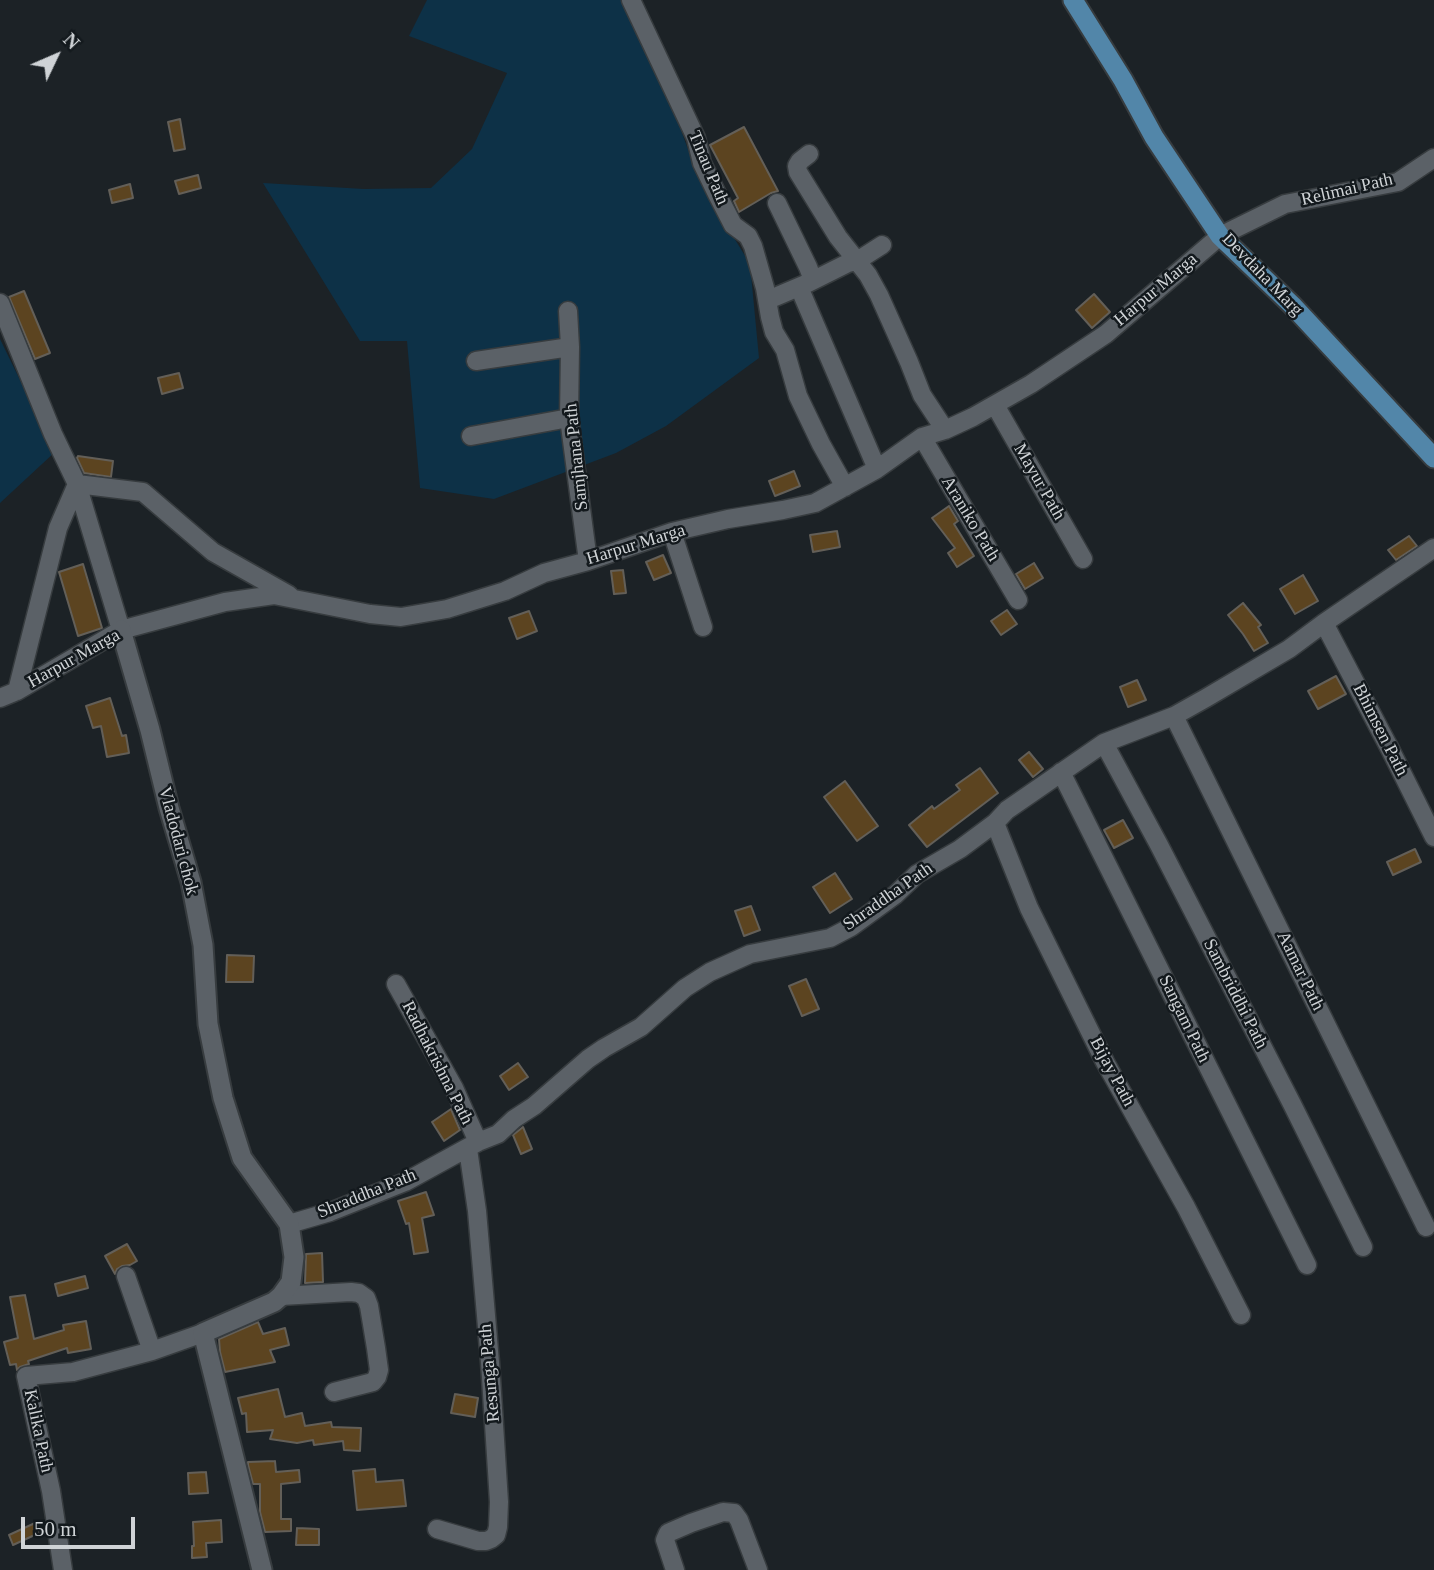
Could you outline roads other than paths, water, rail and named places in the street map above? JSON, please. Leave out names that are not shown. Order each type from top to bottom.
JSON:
[{"type":"main road","name":"Devdaha Marg","points":[[1073,0],[1123,80],[1154,137],[1220,236],[1301,314],[1434,458]]},
{"type":"street","name":"Tinau Path","points":[[631,0],[696,138],[702,163],[717,194],[733,225],[748,236],[768,300],[774,332],[785,349],[798,396],[845,487]]},
{"type":"street","points":[[809,154],[800,160],[798,172],[838,237],[868,275],[922,395],[944,430]]},
{"type":"street","name":"Relimai Path","points":[[1220,236],[1285,205],[1398,182],[1434,158]]},
{"type":"street","points":[[777,203],[808,267],[806,284],[877,469]]},
{"type":"street","name":"Harpur Marga","points":[[0,698],[17,691],[121,630],[225,602],[274,595],[370,614],[401,617],[447,609],[505,591],[544,573],[672,532],[815,503],[877,469],[922,437],[973,417],[1031,384],[1105,334],[1220,236]]},
{"type":"street","points":[[768,300],[856,261],[882,245]]},
{"type":"street","name":"Vladodari chok","points":[[0,303],[53,434],[77,484],[150,730],[191,882],[203,945],[208,1024],[222,1098],[242,1158],[289,1224],[294,1256],[291,1282],[281,1296]]},
{"type":"street","name":"Samjhana Path","points":[[568,311],[569,418],[588,561]]},
{"type":"street","points":[[476,361],[570,347]]},
{"type":"street","name":"Mayur Path","points":[[995,405],[1083,559]]},
{"type":"street","points":[[471,436],[569,418]]},
{"type":"street","name":"Araniko Path","points":[[922,437],[1018,600]]},
{"type":"street","points":[[17,691],[58,528],[77,484],[143,492],[213,552],[296,600]]},
{"type":"street","points":[[672,532],[703,627]]},
{"type":"street","name":"Shraddha Path","points":[[289,1224],[330,1212],[405,1182],[498,1134],[588,1059],[641,1027],[685,988],[710,972],[750,954],[830,938],[851,928],[918,874],[960,849],[995,823],[1007,810],[1104,743],[1174,716],[1289,649],[1434,548]]},
{"type":"street","name":"Bhimsen Path","points":[[1324,623],[1434,837]]},
{"type":"street","name":"Aamar Path","points":[[1174,716],[1426,1227]]},
{"type":"street","name":"Sambriddhi Path","points":[[1104,743],[1159,845],[1363,1247]]},
{"type":"street","name":"Sangam Path","points":[[1062,772],[1307,1265]]},
{"type":"street","name":"Bijay Path","points":[[995,823],[1029,908],[1100,1050],[1186,1207],[1241,1315]]},
{"type":"street","name":"Radhakrishna Path","points":[[396,984],[454,1088],[473,1145]]},
{"type":"street","name":"Resunga Path","points":[[437,1529],[486,1541],[496,1535],[498,1527],[499,1502],[490,1362],[473,1145]]},
{"type":"street","points":[[126,1276],[152,1351],[203,1333],[274,1302],[281,1296],[359,1293],[366,1298],[369,1306],[379,1370],[373,1382],[334,1392]]},
{"type":"street","points":[[203,1333],[262,1570]]},
{"type":"street","name":"Kalika Path","points":[[63,1570],[51,1491],[26,1376],[73,1372],[152,1351]]},
{"type":"street","points":[[675,1570],[665,1540],[668,1533],[723,1512],[734,1513],[739,1520],[758,1570]]}]
